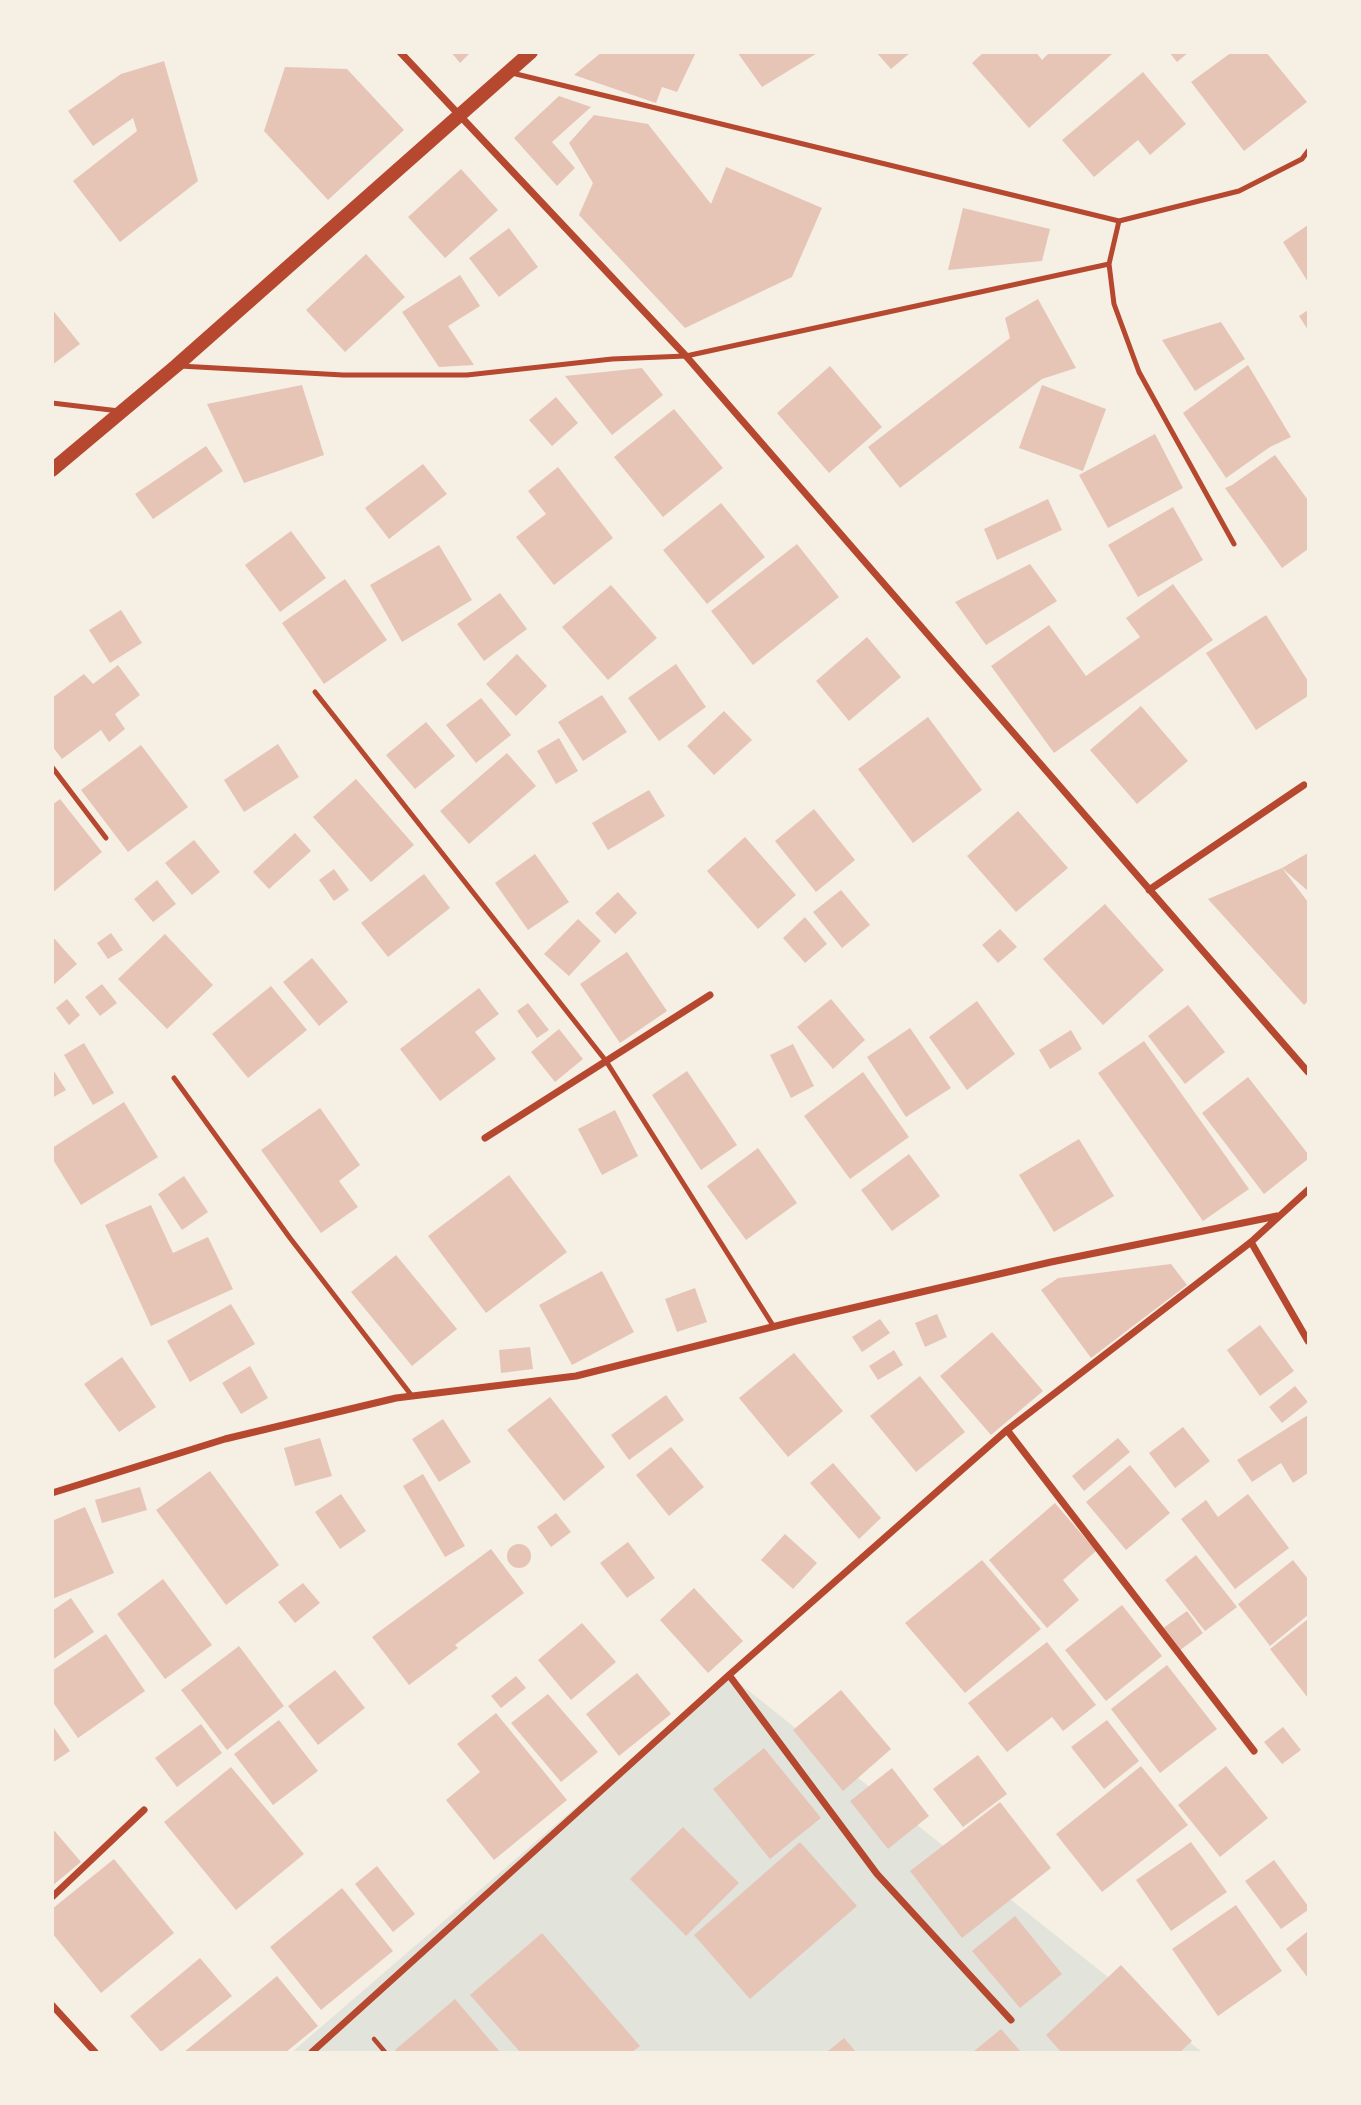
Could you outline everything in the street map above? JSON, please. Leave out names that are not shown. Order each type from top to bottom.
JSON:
[{"type":"main road","points":[[52,470],[176,366],[531,52]]},
{"type":"street","points":[[400,52],[686,356],[1308,1072]]},
{"type":"street","points":[[1149,890],[1304,785]]},
{"type":"street","points":[[485,1138],[710,995]]},
{"type":"street","points":[[312,2053],[729,1675],[1007,1430],[1251,1242],[1308,1190]]},
{"type":"street","points":[[52,1493],[225,1438],[396,1398],[576,1376],[1051,1262],[1278,1216]]},
{"type":"street","points":[[1251,1242],[1308,1341]]},
{"type":"street","points":[[1007,1430],[1254,1751]]},
{"type":"street","points":[[729,1675],[877,1874],[1011,2021]]},
{"type":"street","points":[[52,1897],[144,1810]]},
{"type":"street","points":[[52,2005],[96,2053]]},
{"type":"lane","points":[[509,72],[1119,221],[1239,191],[1305,160],[1308,151]]},
{"type":"lane","points":[[1119,221],[1109,264],[1114,303],[1139,372],[1234,544]]},
{"type":"lane","points":[[176,366],[343,375],[467,375],[612,359],[686,356],[1109,264]]},
{"type":"lane","points":[[52,403],[123,411]]},
{"type":"lane","points":[[315,692],[606,1061],[774,1327]]},
{"type":"lane","points":[[52,767],[106,838]]},
{"type":"lane","points":[[174,1078],[290,1238],[412,1396]]},
{"type":"shaded area","points":[[729,1675],[1202,2052],[292,2052]]},
{"type":"building","points":[[451,52],[471,52],[460,63]]},
{"type":"building","points":[[602,52],[696,52],[677,92],[662,87],[656,103],[574,75]]},
{"type":"building","points":[[737,52],[819,52],[762,87]]},
{"type":"building","points":[[876,52],[911,52],[891,69]]},
{"type":"building","points":[[984,52],[1036,52],[1042,60],[1050,52],[1112,54],[1029,128],[972,63]]},
{"type":"building","points":[[1169,52],[1189,52],[1177,62]]},
{"type":"building","points":[[1232,52],[1266,52],[1307,102],[1244,151],[1191,82]]},
{"type":"building","points":[[164,61],[198,181],[120,242],[73,181],[137,131],[133,118],[93,146],[68,111],[121,74]]},
{"type":"building","points":[[285,67],[347,69],[404,130],[328,200],[264,131]]},
{"type":"building","points":[[1143,72],[1186,124],[1150,155],[1138,140],[1094,177],[1062,140]]},
{"type":"building","points":[[559,96],[591,107],[552,142],[575,168],[557,186],[514,138]]},
{"type":"building","points":[[594,115],[648,124],[711,204],[726,167],[822,208],[792,277],[685,328],[579,215],[593,183],[569,143]]},
{"type":"building","points":[[461,169],[498,210],[445,258],[408,217]]},
{"type":"building","points":[[963,208],[1050,229],[1042,261],[948,270]]},
{"type":"building","points":[[1308,225],[1308,282],[1283,242]]},
{"type":"building","points":[[509,228],[538,267],[499,297],[469,258]]},
{"type":"building","points":[[366,254],[405,297],[345,352],[306,310]]},
{"type":"building","points":[[460,275],[480,306],[448,326],[474,365],[439,367],[402,312]]},
{"type":"building","points":[[1038,299],[1076,368],[1042,379],[900,488],[868,447],[1010,338],[1005,318]]},
{"type":"building","points":[[52,309],[80,344],[52,365]]},
{"type":"building","points":[[1308,310],[1308,330],[1299,316]]},
{"type":"building","points":[[1221,322],[1245,359],[1195,391],[1162,340]]},
{"type":"building","points":[[1248,365],[1291,437],[1270,447],[1226,478],[1183,413]]},
{"type":"building","points":[[830,366],[882,427],[829,473],[777,413]]},
{"type":"building","points":[[642,368],[663,395],[612,435],[565,376]]},
{"type":"building","points":[[302,385],[324,455],[244,483],[207,404]]},
{"type":"building","points":[[1042,385],[1106,409],[1083,471],[1019,448]]},
{"type":"building","points":[[556,397],[578,423],[552,446],[529,420]]},
{"type":"building","points":[[674,409],[723,468],[663,517],[614,457]]},
{"type":"building","points":[[1155,434],[1183,488],[1108,528],[1079,475]]},
{"type":"building","points":[[206,446],[223,471],[153,519],[135,494]]},
{"type":"building","points":[[1275,455],[1308,500],[1308,549],[1282,568],[1225,488]]},
{"type":"building","points":[[423,464],[447,494],[389,539],[365,508]]},
{"type":"building","points":[[558,467],[613,538],[554,585],[516,537],[546,514],[528,491]]},
{"type":"building","points":[[1048,499],[1062,530],[997,560],[984,529]]},
{"type":"building","points":[[721,503],[765,557],[707,604],[663,550]]},
{"type":"building","points":[[1173,507],[1203,560],[1138,597],[1108,545]]},
{"type":"building","points":[[291,531],[326,578],[280,612],[245,565]]},
{"type":"building","points":[[797,544],[839,597],[753,665],[711,611]]},
{"type":"building","points":[[439,545],[472,600],[402,642],[370,585]]},
{"type":"building","points":[[1030,564],[1057,601],[986,645],[955,602]]},
{"type":"building","points":[[345,579],[387,640],[324,684],[282,623]]},
{"type":"building","points":[[1173,584],[1213,640],[1054,753],[991,666],[1049,625],[1086,676],[1140,637],[1126,618]]},
{"type":"building","points":[[611,585],[657,638],[608,680],[562,627]]},
{"type":"building","points":[[500,593],[527,629],[484,661],[457,624]]},
{"type":"building","points":[[121,610],[142,643],[110,663],[89,630]]},
{"type":"building","points":[[1266,615],[1308,681],[1308,696],[1256,730],[1206,653]]},
{"type":"building","points":[[867,637],[901,677],[849,721],[816,681]]},
{"type":"building","points":[[517,654],[547,686],[516,716],[486,684]]},
{"type":"building","points":[[676,664],[706,707],[659,741],[628,698]]},
{"type":"building","points":[[118,665],[140,695],[115,714],[125,729],[109,742],[101,730],[62,759],[52,746],[52,698],[84,674],[93,684]]},
{"type":"building","points":[[602,695],[627,732],[583,761],[558,722]]},
{"type":"building","points":[[481,698],[511,735],[476,763],[446,725]]},
{"type":"building","points":[[1141,706],[1188,761],[1137,804],[1090,750]]},
{"type":"building","points":[[724,711],[752,740],[714,775],[687,746]]},
{"type":"building","points":[[928,717],[982,790],[913,843],[858,769]]},
{"type":"building","points":[[426,722],[455,756],[415,789],[386,755]]},
{"type":"building","points":[[559,738],[578,771],[556,784],[537,751]]},
{"type":"building","points":[[278,744],[299,777],[244,812],[224,780]]},
{"type":"building","points":[[141,745],[188,807],[128,852],[81,790]]},
{"type":"building","points":[[507,753],[536,786],[469,844],[440,811]]},
{"type":"building","points":[[356,779],[414,845],[371,882],[313,817]]},
{"type":"building","points":[[649,790],[665,816],[608,850],[592,823]]},
{"type":"building","points":[[60,799],[102,852],[52,893],[52,805]]},
{"type":"building","points":[[814,809],[855,860],[816,892],[775,841]]},
{"type":"building","points":[[1018,811],[1068,868],[1016,912],[967,856]]},
{"type":"building","points":[[295,833],[311,851],[269,889],[253,872]]},
{"type":"building","points":[[745,837],[796,895],[758,929],[707,871]]},
{"type":"building","points":[[194,840],[220,872],[192,895],[165,863]]},
{"type":"building","points":[[1308,853],[1308,891],[1282,868]]},
{"type":"building","points":[[535,854],[569,902],[528,930],[495,883]]},
{"type":"building","points":[[1282,868],[1308,902],[1308,1001],[1304,1005],[1208,899]]},
{"type":"building","points":[[334,869],[349,890],[334,901],[319,880]]},
{"type":"building","points":[[424,874],[450,908],[388,957],[361,923]]},
{"type":"building","points":[[157,880],[176,904],[153,922],[134,899]]},
{"type":"building","points":[[841,890],[870,925],[842,948],[813,912]]},
{"type":"building","points":[[618,892],[637,913],[615,934],[595,913]]},
{"type":"building","points":[[1105,904],[1164,970],[1103,1025],[1043,959]]},
{"type":"building","points":[[805,917],[827,944],[805,963],[783,938]]},
{"type":"building","points":[[578,919],[601,941],[569,976],[544,954]]},
{"type":"building","points":[[1000,929],[1017,947],[998,963],[982,945]]},
{"type":"building","points":[[111,933],[123,950],[108,959],[97,943]]},
{"type":"building","points":[[165,934],[213,985],[167,1029],[118,979]]},
{"type":"building","points":[[52,936],[77,964],[52,986]]},
{"type":"building","points":[[627,952],[667,1011],[620,1043],[580,984]]},
{"type":"building","points":[[312,958],[348,1002],[319,1026],[283,982]]},
{"type":"building","points":[[102,984],[117,1003],[100,1016],[85,997]]},
{"type":"building","points":[[271,986],[307,1030],[248,1078],[212,1034]]},
{"type":"building","points":[[479,988],[499,1014],[475,1032],[496,1059],[440,1101],[400,1049]]},
{"type":"building","points":[[67,999],[80,1015],[69,1025],[56,1008]]},
{"type":"building","points":[[831,999],[865,1040],[833,1069],[797,1027]]},
{"type":"building","points":[[977,1001],[1015,1054],[967,1090],[929,1037]]},
{"type":"building","points":[[528,1003],[549,1030],[537,1038],[517,1011]]},
{"type":"building","points":[[1188,1005],[1225,1052],[1185,1084],[1148,1036]]},
{"type":"building","points":[[910,1028],[951,1088],[906,1117],[867,1057]]},
{"type":"building","points":[[559,1029],[583,1059],[555,1082],[531,1052]]},
{"type":"building","points":[[1071,1030],[1082,1049],[1050,1069],[1039,1050]]},
{"type":"building","points":[[1144,1041],[1249,1189],[1203,1221],[1098,1073]]},
{"type":"building","points":[[84,1043],[114,1093],[93,1105],[64,1055]]},
{"type":"building","points":[[793,1044],[814,1086],[791,1098],[770,1055]]},
{"type":"building","points":[[52,1068],[66,1090],[52,1098]]},
{"type":"building","points":[[687,1071],[737,1145],[701,1170],[652,1095]]},
{"type":"building","points":[[863,1072],[909,1137],[850,1179],[804,1116]]},
{"type":"building","points":[[1248,1077],[1308,1154],[1308,1159],[1264,1194],[1202,1113]]},
{"type":"building","points":[[124,1102],[158,1157],[81,1205],[52,1158],[52,1148]]},
{"type":"building","points":[[320,1108],[360,1165],[339,1181],[358,1207],[321,1233],[261,1150]]},
{"type":"building","points":[[615,1110],[638,1156],[602,1175],[578,1129]]},
{"type":"building","points":[[1079,1139],[1114,1196],[1054,1232],[1019,1175]]},
{"type":"building","points":[[758,1148],[797,1203],[746,1240],[707,1186]]},
{"type":"building","points":[[909,1154],[940,1196],[892,1231],[861,1190]]},
{"type":"building","points":[[509,1175],[567,1252],[486,1313],[428,1236]]},
{"type":"building","points":[[184,1176],[208,1212],[182,1230],[158,1194]]},
{"type":"building","points":[[151,1205],[173,1253],[208,1237],[233,1289],[151,1326],[105,1225]]},
{"type":"building","points":[[396,1255],[457,1329],[412,1366],[351,1292]]},
{"type":"building","points":[[1171,1264],[1187,1285],[1091,1358],[1041,1290],[1058,1278]]},
{"type":"building","points":[[602,1271],[634,1332],[572,1365],[539,1305]]},
{"type":"building","points":[[695,1288],[707,1322],[677,1332],[665,1299]]},
{"type":"building","points":[[231,1304],[255,1344],[190,1382],[167,1341]]},
{"type":"building","points":[[937,1314],[947,1337],[925,1347],[915,1323]]},
{"type":"building","points":[[880,1319],[890,1333],[862,1352],[852,1337]]},
{"type":"building","points":[[1260,1325],[1294,1371],[1260,1396],[1227,1350]]},
{"type":"building","points":[[992,1332],[1043,1391],[991,1435],[940,1376]]},
{"type":"building","points":[[530,1347],[533,1369],[501,1373],[499,1350]]},
{"type":"building","points":[[894,1350],[903,1365],[878,1380],[869,1366]]},
{"type":"building","points":[[794,1353],[843,1411],[788,1457],[739,1398]]},
{"type":"building","points":[[122,1357],[156,1407],[119,1432],[84,1384]]},
{"type":"building","points":[[250,1366],[268,1398],[241,1414],[222,1383]]},
{"type":"building","points":[[920,1376],[965,1432],[916,1472],[870,1416]]},
{"type":"building","points":[[1295,1386],[1308,1402],[1282,1423],[1269,1407]]},
{"type":"building","points":[[666,1395],[684,1420],[629,1460],[611,1435]]},
{"type":"building","points":[[550,1397],[605,1467],[564,1501],[507,1430]]},
{"type":"building","points":[[1308,1415],[1308,1473],[1293,1483],[1281,1463],[1252,1482],[1237,1460]]},
{"type":"building","points":[[443,1419],[471,1462],[439,1482],[412,1439]]},
{"type":"building","points":[[1183,1427],[1210,1461],[1175,1488],[1149,1453]]},
{"type":"building","points":[[320,1438],[332,1476],[295,1486],[284,1448]]},
{"type":"building","points":[[1118,1438],[1130,1452],[1084,1491],[1072,1476]]},
{"type":"building","points":[[671,1447],[704,1487],[669,1516],[636,1475]]},
{"type":"building","points":[[833,1463],[881,1518],[859,1539],[810,1483]]},
{"type":"building","points":[[1130,1465],[1170,1513],[1126,1550],[1086,1502]]},
{"type":"building","points":[[210,1471],[279,1565],[226,1605],[156,1510]]},
{"type":"building","points":[[423,1474],[465,1546],[445,1557],[403,1486]]},
{"type":"building","points":[[140,1487],[147,1510],[102,1523],[95,1500]]},
{"type":"building","points":[[341,1494],[366,1531],[340,1549],[315,1512]]},
{"type":"building","points":[[1248,1494],[1289,1548],[1235,1589],[1181,1519],[1206,1500],[1218,1517]]},
{"type":"building","points":[[1055,1503],[1096,1551],[1063,1580],[1079,1600],[1047,1628],[989,1560]]},
{"type":"building","points":[[85,1507],[114,1573],[52,1599],[52,1521]]},
{"type":"building","points":[[556,1513],[571,1532],[551,1547],[537,1527]]},
{"type":"building","points":[[785,1534],[817,1563],[793,1589],[761,1560]]},
{"type":"building","points":[[628,1542],[655,1578],[627,1598],[600,1563]]},
{"type":"building","points":[[519,1544],[528,1547],[531,1556],[528,1565],[519,1568],[510,1565],[507,1556],[510,1547]]},
{"type":"building","points":[[491,1549],[524,1593],[455,1645],[458,1648],[409,1685],[372,1637]]},
{"type":"building","points":[[1196,1555],[1237,1607],[1205,1631],[1165,1580]]},
{"type":"building","points":[[982,1560],[1041,1629],[965,1693],[905,1623]]},
{"type":"building","points":[[1293,1560],[1308,1579],[1308,1615],[1270,1646],[1238,1604]]},
{"type":"building","points":[[163,1579],[212,1645],[165,1679],[117,1614]]},
{"type":"building","points":[[303,1583],[320,1603],[295,1623],[278,1602]]},
{"type":"building","points":[[694,1588],[743,1641],[708,1673],[660,1620]]},
{"type":"building","points":[[71,1598],[94,1632],[52,1660],[52,1611]]},
{"type":"building","points":[[1122,1605],[1162,1656],[1106,1701],[1065,1650]]},
{"type":"building","points":[[1187,1611],[1203,1633],[1179,1651],[1162,1629]]},
{"type":"building","points":[[1308,1619],[1308,1698],[1270,1649]]},
{"type":"building","points":[[582,1623],[616,1662],[571,1700],[538,1660]]},
{"type":"building","points":[[106,1634],[145,1691],[78,1738],[52,1701],[52,1671]]},
{"type":"building","points":[[1047,1642],[1096,1705],[1063,1731],[1052,1717],[1007,1752],[968,1703]]},
{"type":"building","points":[[239,1646],[284,1706],[227,1750],[181,1690]]},
{"type":"building","points":[[1167,1665],[1217,1729],[1160,1773],[1111,1709]]},
{"type":"building","points":[[335,1670],[365,1708],[318,1745],[288,1706]]},
{"type":"building","points":[[637,1673],[671,1714],[619,1756],[586,1714]]},
{"type":"building","points":[[516,1676],[526,1688],[501,1708],[491,1696]]},
{"type":"building","points":[[841,1690],[891,1749],[843,1791],[793,1730]]},
{"type":"building","points":[[548,1694],[598,1752],[561,1782],[511,1723]]},
{"type":"building","points":[[496,1713],[567,1800],[494,1860],[446,1800],[480,1772],[457,1744]]},
{"type":"building","points":[[279,1720],[318,1771],[273,1805],[234,1754]]},
{"type":"building","points":[[1107,1720],[1139,1761],[1104,1789],[1071,1747]]},
{"type":"building","points":[[201,1724],[222,1753],[177,1787],[155,1758]]},
{"type":"building","points":[[52,1725],[70,1751],[52,1763]]},
{"type":"building","points":[[1283,1727],[1301,1750],[1282,1764],[1264,1742]]},
{"type":"building","points":[[764,1748],[821,1818],[770,1859],[713,1789]]},
{"type":"building","points":[[978,1755],[1007,1794],[963,1827],[933,1789]]},
{"type":"building","points":[[1141,1766],[1188,1825],[1102,1892],[1056,1834]]},
{"type":"building","points":[[1226,1766],[1268,1818],[1220,1857],[1178,1805]]},
{"type":"building","points":[[231,1767],[304,1854],[236,1910],[164,1822]]},
{"type":"building","points":[[892,1768],[929,1816],[888,1849],[850,1801]]},
{"type":"building","points":[[1000,1802],[1051,1868],[962,1938],[910,1871]]},
{"type":"building","points":[[683,1827],[739,1883],[686,1936],[630,1879]]},
{"type":"building","points":[[52,1828],[81,1862],[52,1886]]},
{"type":"building","points":[[800,1842],[857,1906],[750,1999],[694,1935]]},
{"type":"building","points":[[1191,1842],[1227,1892],[1171,1931],[1136,1880]]},
{"type":"building","points":[[114,1859],[174,1933],[101,1993],[52,1933],[52,1909]]},
{"type":"building","points":[[1274,1860],[1308,1906],[1308,1910],[1281,1929],[1245,1881]]},
{"type":"building","points":[[377,1866],[415,1914],[393,1932],[355,1884]]},
{"type":"building","points":[[342,1888],[393,1951],[321,2010],[270,1947]]},
{"type":"building","points":[[1236,1905],[1282,1971],[1218,2016],[1172,1949]]},
{"type":"building","points":[[1015,1916],[1062,1974],[1020,2008],[972,1951]]},
{"type":"building","points":[[1308,1931],[1308,1978],[1286,1949]]},
{"type":"building","points":[[542,1933],[640,2046],[632,2052],[520,2052],[470,1995]]},
{"type":"building","points":[[200,1958],[232,1996],[161,2052],[130,2016]]},
{"type":"building","points":[[1121,1965],[1192,2041],[1180,2052],[1061,2052],[1046,2035]]},
{"type":"building","points":[[277,1976],[318,2026],[286,2052],[184,2052]]},
{"type":"building","points":[[455,1999],[500,2052],[395,2050]]},
{"type":"building","points":[[1001,2029],[1021,2052],[973,2052]]},
{"type":"building","points":[[844,2038],[856,2052],[827,2052]]}]
